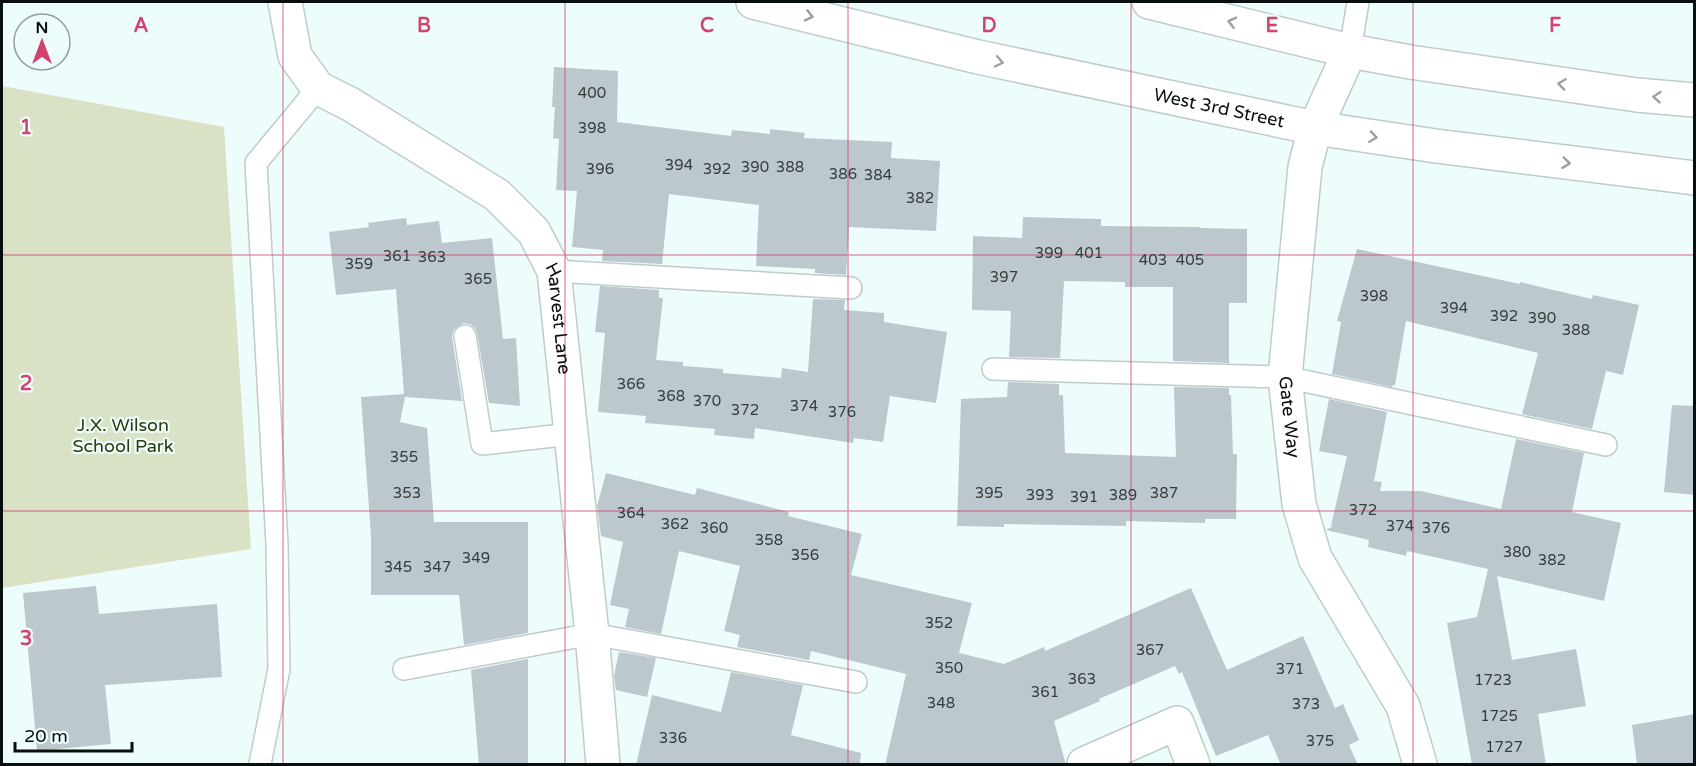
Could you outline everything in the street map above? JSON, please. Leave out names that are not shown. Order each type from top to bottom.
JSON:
[{"type":"street","name":"Harvest Lane","points":[[285,2],[295,56],[318,88],[350,104],[497,195],[534,232],[554,271],[592,634],[603,765]]},
{"type":"street","name":"West 3rd Street","points":[[753,2],[978,57],[1263,119],[1436,146],[1695,178]]},
{"type":"street","points":[[1149,2],[1350,51],[1410,62],[1637,95],[1695,100]]},
{"type":"street","name":"Gate Way","points":[[1350,51],[1315,128],[1305,167],[1285,376],[1299,504],[1315,558],[1403,706],[1420,765]]},
{"type":"street","points":[[1084,765],[1177,723],[1194,765]]},
{"type":"lane","points":[[1350,51],[1358,2]]},
{"type":"lane","points":[[260,765],[279,669],[277,544],[256,163],[318,88]]},
{"type":"lane","points":[[554,271],[851,288]]},
{"type":"lane","points":[[465,336],[482,444],[571,434]]},
{"type":"lane","points":[[993,369],[1285,376],[1606,445]]},
{"type":"lane","points":[[404,669],[592,634],[856,682]]},
{"type":"green space","name":"J.X. Wilson School Park","points":[[2,86],[224,127],[251,549],[2,588]]},
{"type":"building","points":[[554,67],[618,71],[617,122],[731,136],[732,130],[770,134],[770,129],[805,133],[804,138],[892,142],[891,158],[940,161],[936,231],[849,227],[846,275],[815,273],[815,269],[756,266],[759,205],[669,194],[662,264],[602,261],[603,250],[572,247],[577,191],[556,190],[559,139],[553,138]]},
{"type":"building","points":[[1023,217],[1101,219],[1101,226],[1247,229],[1247,303],[1229,303],[1229,363],[1173,361],[1173,287],[1125,287],[1125,282],[1064,281],[1060,358],[1009,357],[1011,311],[972,310],[973,236],[1022,238]]},
{"type":"building","points":[[406,218],[407,225],[439,221],[442,243],[492,238],[503,339],[516,338],[520,406],[489,403],[477,333],[470,324],[464,323],[453,331],[452,337],[462,401],[405,397],[400,422],[427,428],[434,522],[528,522],[528,633],[464,645],[459,595],[371,595],[371,536],[361,397],[404,394],[396,289],[336,295],[329,232],[369,227],[368,223]]},
{"type":"building","points":[[1357,249],[1592,299],[1593,295],[1639,305],[1623,375],[1606,371],[1592,429],[1522,414],[1538,353],[1406,321],[1395,385],[1392,387],[1332,374],[1341,322],[1337,321]]},
{"type":"building","points":[[600,286],[659,290],[659,298],[663,298],[656,360],[683,362],[683,366],[723,369],[723,373],[781,378],[782,368],[808,372],[813,299],[845,300],[844,310],[884,313],[884,322],[947,332],[936,403],[890,396],[883,442],[854,438],[853,443],[755,428],[754,439],[714,435],[715,429],[645,423],[646,416],[598,412],[605,333],[595,332]]},
{"type":"building","points":[[1008,382],[1059,384],[1059,395],[1063,395],[1065,453],[1176,457],[1174,387],[1229,388],[1233,454],[1237,454],[1236,519],[1205,519],[1205,523],[1126,521],[1126,526],[1004,524],[1004,527],[957,526],[961,399],[1007,397]]},
{"type":"building","points":[[1329,399],[1387,412],[1374,481],[1382,482],[1380,491],[1421,491],[1501,509],[1516,439],[1584,453],[1572,512],[1621,523],[1604,601],[1497,576],[1512,660],[1576,649],[1586,706],[1538,714],[1546,765],[1472,765],[1447,623],[1477,617],[1488,569],[1407,551],[1406,556],[1368,547],[1369,540],[1326,530],[1333,526],[1331,526],[1347,456],[1319,451]]},
{"type":"building","points":[[1672,405],[1695,406],[1695,495],[1664,492]]},
{"type":"building","points":[[606,473],[695,495],[697,488],[789,512],[788,516],[862,534],[851,575],[972,603],[959,653],[1004,664],[1044,647],[1045,651],[1191,588],[1227,670],[1303,636],[1335,708],[1343,704],[1359,740],[1349,745],[1358,765],[1281,765],[1268,735],[1216,756],[1182,672],[1179,674],[1175,666],[1054,721],[1066,765],[885,765],[906,674],[811,651],[809,660],[737,647],[740,635],[724,631],[740,566],[679,551],[661,634],[625,627],[629,609],[610,605],[623,542],[601,536],[597,506]]},
{"type":"building","points":[[96,586],[99,614],[217,604],[222,677],[105,685],[111,744],[37,751],[23,593]]},
{"type":"building","points":[[619,652],[656,658],[647,697],[616,690],[614,676]]},
{"type":"building","points":[[528,659],[528,765],[479,765],[471,670]]},
{"type":"building","points":[[731,672],[803,685],[791,735],[861,753],[860,765],[636,765],[652,695],[721,712]]},
{"type":"building","points":[[1695,714],[1695,765],[1637,765],[1632,725]]}]
